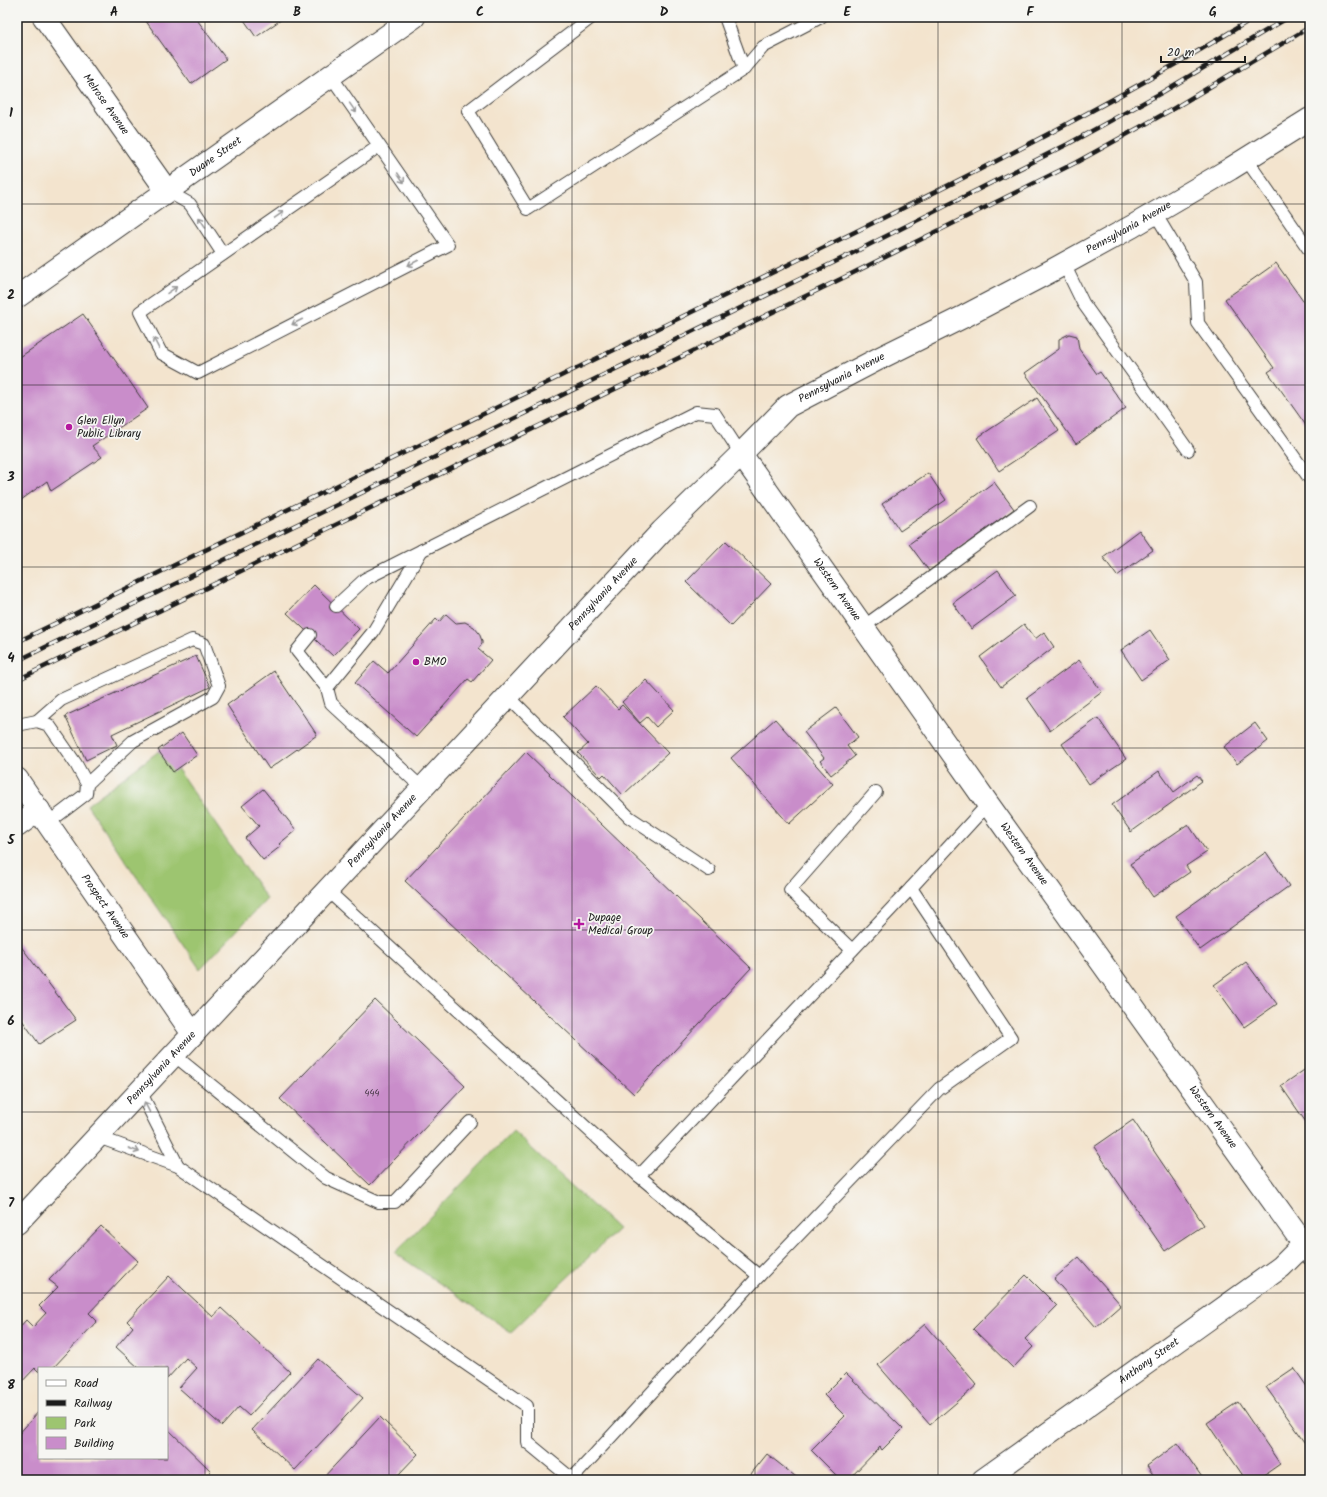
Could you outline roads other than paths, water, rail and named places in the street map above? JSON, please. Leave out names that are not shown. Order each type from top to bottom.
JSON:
[{"type":"street","name":"Melrose Avenue","points":[[44,17],[167,191]]},
{"type":"street","name":"Duane Street","points":[[17,297],[414,17]]},
{"type":"street","name":"Pennsylvania Avenue","points":[[17,1223],[662,531],[788,406],[1064,264],[1155,213],[1310,119]]},
{"type":"street","name":"Western Avenue","points":[[741,454],[988,804],[1308,1245]]},
{"type":"street","name":"Prospect Avenue","points":[[17,779],[193,1034]]},
{"type":"street","points":[[17,826],[44,817]]},
{"type":"street","name":"Anthony Street","points":[[983,1480],[1281,1267],[1308,1245]]},
{"type":"lane","points":[[592,17],[468,110],[528,209],[744,68],[763,47],[821,17]]},
{"type":"lane","points":[[724,17],[744,68]]},
{"type":"lane","points":[[331,76],[448,245],[198,373],[161,353],[140,312],[379,146]]},
{"type":"lane","points":[[1246,159],[1310,251]]},
{"type":"lane","points":[[167,191],[190,204],[223,254]]},
{"type":"lane","points":[[1155,213],[1196,282],[1198,323],[1310,478]]},
{"type":"lane","points":[[1064,264],[1083,303],[1188,450]]},
{"type":"lane","points":[[336,606],[364,579],[696,412],[715,414],[741,454]]},
{"type":"lane","points":[[863,627],[1030,506]]},
{"type":"lane","points":[[327,688],[373,632],[422,550]]},
{"type":"lane","points":[[310,635],[297,651],[327,688],[331,703],[422,788]]},
{"type":"lane","points":[[17,725],[37,720],[61,700],[192,640],[204,644],[219,686],[213,696],[134,740],[87,784]]},
{"type":"lane","points":[[508,696],[629,817],[709,870]]},
{"type":"lane","points":[[37,720],[49,725],[76,764],[87,784],[86,794],[44,817]]},
{"type":"lane","points":[[852,950],[790,890],[876,792]]},
{"type":"lane","points":[[639,1176],[912,888],[988,804]]},
{"type":"lane","points":[[98,1137],[178,1166],[527,1406],[527,1442],[572,1478],[759,1276],[939,1089],[1011,1038],[912,888]]},
{"type":"lane","points":[[327,890],[639,1176],[759,1276]]},
{"type":"lane","points":[[174,1055],[326,1178],[379,1202],[394,1202],[470,1122]]},
{"type":"lane","points":[[140,1091],[178,1166]]},
{"type":"railway","points":[[17,642],[915,202],[1053,132],[1188,57],[1255,17]]},
{"type":"railway","points":[[17,661],[843,258],[1068,144],[1161,93],[1289,17]]},
{"type":"railway","points":[[17,680],[851,274],[1075,163],[1171,110],[1310,27]]},
{"type":"place","name":"Glen Ellyn Public Library","points":[[69,427]]},
{"type":"place","name":"BMO","points":[[416,662]]},
{"type":"place","name":"Dupage Medical Group","points":[[579,924]]}]
